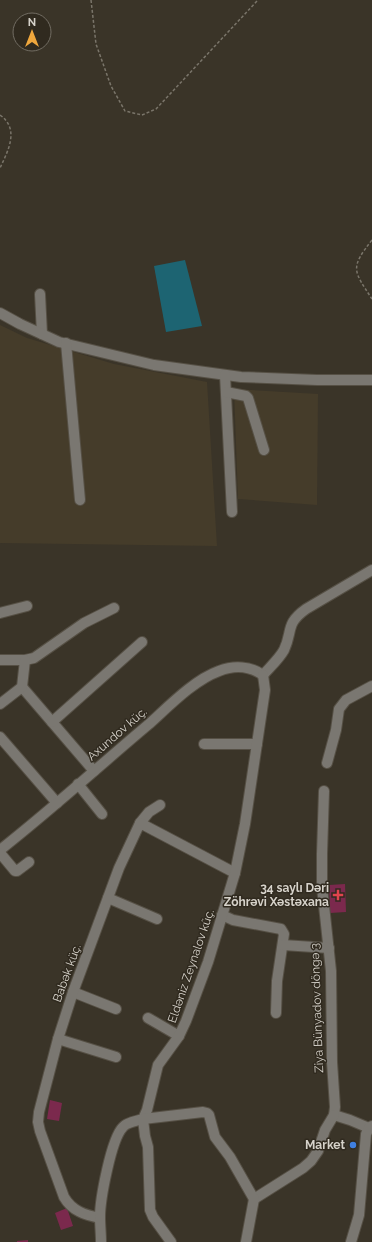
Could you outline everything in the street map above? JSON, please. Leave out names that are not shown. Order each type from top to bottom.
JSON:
[{"type":"street","points":[[40,294],[42,334]]},
{"type":"street","points":[[0,313],[42,334],[66,343],[154,365],[225,376],[317,380],[372,380]]},
{"type":"street","points":[[66,343],[80,500]]},
{"type":"street","points":[[225,376],[232,512]]},
{"type":"street","points":[[226,392],[246,396],[248,398],[264,450]]},
{"type":"street","points":[[263,675],[284,650],[291,624],[297,615],[372,570]]},
{"type":"street","points":[[0,613],[27,606]]},
{"type":"street","points":[[0,660],[25,660],[34,658],[84,623],[114,608]]},
{"type":"street","points":[[52,722],[142,642]]},
{"type":"street","points":[[0,704],[22,687],[25,660]]},
{"type":"street","name":"Axundov küç.","points":[[0,852],[184,694],[212,674],[220,670],[246,668],[256,670],[263,675]]},
{"type":"street","name":"Eldəniz Zeynalov küç.","points":[[143,1119],[147,1110],[158,1065],[179,1036],[186,1021],[208,962],[235,873],[245,824],[265,690],[263,675]]},
{"type":"street","points":[[327,763],[336,730],[339,708],[346,700],[372,686]]},
{"type":"street","points":[[22,687],[94,771]]},
{"type":"street","points":[[0,737],[57,803]]},
{"type":"street","points":[[204,744],[257,744]]},
{"type":"street","points":[[78,784],[102,814]]},
{"type":"street","name":"Ziya Bünyadov döngə 3","points":[[324,791],[322,887],[331,971],[334,1115]]},
{"type":"street","name":"Babək küç.","points":[[100,1218],[84,1214],[68,1203],[64,1197],[40,1131],[38,1122],[39,1112],[58,1039],[73,992],[119,868],[140,823],[148,812],[160,805]]},
{"type":"street","points":[[140,823],[235,873]]},
{"type":"street","points":[[0,852],[14,871],[17,871],[29,862]]},
{"type":"street","points":[[108,898],[157,919]]},
{"type":"street","points":[[222,915],[233,920],[281,929],[284,934],[277,981],[276,1013]]},
{"type":"street","points":[[283,946],[329,948]]},
{"type":"street","points":[[73,992],[116,1009]]},
{"type":"street","points":[[148,1018],[179,1036]]},
{"type":"street","points":[[58,1039],[116,1057]]},
{"type":"street","points":[[101,1242],[100,1218],[106,1173],[121,1128],[125,1125],[143,1119],[207,1112],[215,1137],[230,1158],[254,1199],[246,1242]]},
{"type":"street","points":[[254,1199],[303,1168],[311,1161],[318,1151],[325,1130],[334,1115],[370,1127],[366,1134],[359,1216],[351,1242]]},
{"type":"street","points":[[143,1119],[148,1147],[150,1210],[153,1217],[171,1242]]},
{"type":"path","points":[[91,0],[96,44],[111,86],[125,111],[142,115],[156,109],[258,0]]},
{"type":"path","points":[[0,115],[6,119],[12,135],[9,150],[0,168]]},
{"type":"path","points":[[372,240],[359,257],[356,268],[361,282],[372,299]]},
{"type":"shaded area","points":[[0,325],[27,338],[114,364],[207,382],[217,546],[0,543]]},
{"type":"shaded area","points":[[234,389],[318,394],[317,505],[238,499]]},
{"type":"water","points":[[185,260],[202,326],[166,332],[154,266]]},
{"type":"building","points":[[345,884],[346,912],[330,913],[329,885]]},
{"type":"building","points":[[50,1100],[62,1103],[59,1121],[47,1119]]},
{"type":"building","points":[[67,1208],[73,1226],[61,1230],[55,1213]]},
{"type":"building","points":[[28,1240],[28,1242],[17,1242],[17,1241]]},
{"type":"place","name":"34 saylı Dəri Zöhrəvi Xəstəxana","points":[[338,895]]},
{"type":"place","name":"Market","points":[[353,1145]]}]
